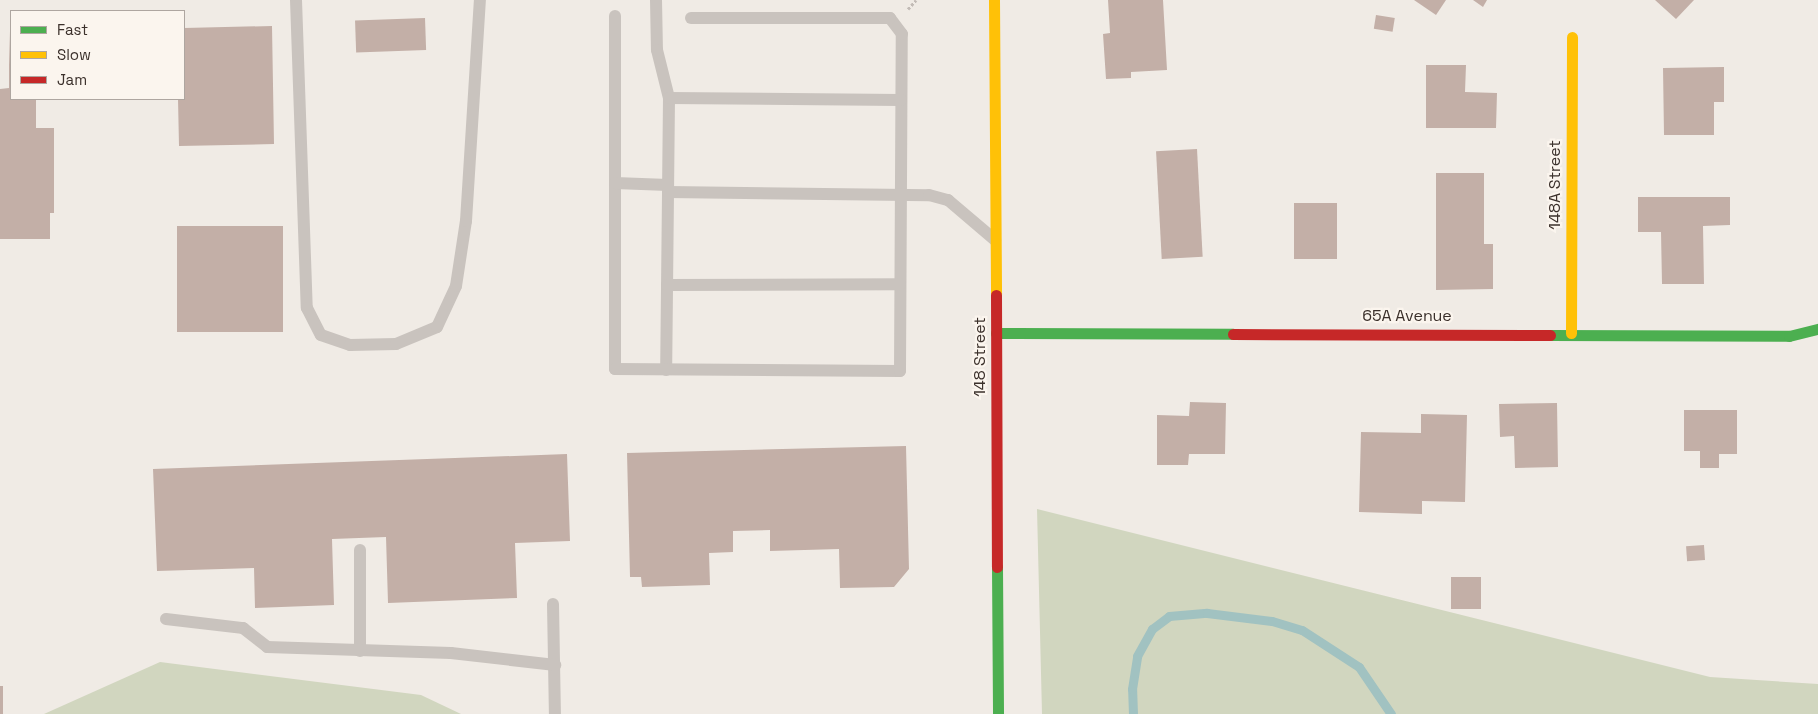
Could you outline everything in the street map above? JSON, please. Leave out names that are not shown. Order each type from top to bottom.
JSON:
[{"type":"street","name":"148 Street","points":[[994,0],[998,714]]},
{"type":"street","name":"148A Street","points":[[1571,333],[1572,37]]},
{"type":"street","name":"65A Avenue","points":[[996,333],[1571,333],[1790,336],[1818,329]]},
{"type":"lane","points":[[296,0],[308,308],[321,335],[350,346],[396,344],[437,327],[456,286],[466,221],[480,0]]},
{"type":"lane","points":[[656,0],[657,50],[669,98],[666,370]]},
{"type":"lane","points":[[615,16],[615,369],[900,371],[902,34],[890,18],[691,18]]},
{"type":"lane","points":[[669,98],[901,100]]},
{"type":"lane","points":[[615,183],[668,188],[929,195],[948,200],[995,241]]},
{"type":"lane","points":[[667,285],[900,284]]},
{"type":"lane","points":[[360,550],[360,651]]},
{"type":"lane","points":[[553,604],[556,714]]},
{"type":"lane","points":[[166,619],[243,628],[266,647],[451,653],[554,665]]},
{"type":"green space","points":[[1037,509],[1710,677],[1818,684],[1818,714],[1042,714]]},
{"type":"green space","points":[[160,662],[421,695],[461,714],[44,714]]},
{"type":"building","points":[[1108,0],[1163,0],[1167,70],[1131,72],[1131,78],[1106,79],[1103,34],[1110,33]]},
{"type":"building","points":[[1414,0],[1446,0],[1436,15]]},
{"type":"building","points":[[1473,0],[1487,0],[1483,7]]},
{"type":"building","points":[[1655,0],[1694,0],[1676,19]]},
{"type":"building","points":[[1376,15],[1395,18],[1393,32],[1374,29]]},
{"type":"building","points":[[425,18],[426,50],[356,52],[355,20]]},
{"type":"building","points":[[272,26],[274,144],[179,146],[178,100],[185,100],[185,28]]},
{"type":"building","points":[[9,31],[10,100],[36,100],[36,128],[54,128],[54,213],[50,213],[50,239],[0,239],[0,89],[9,88]]},
{"type":"building","points":[[1426,65],[1466,65],[1465,92],[1497,93],[1496,128],[1426,128]]},
{"type":"building","points":[[1724,67],[1724,102],[1714,102],[1714,135],[1664,135],[1663,68]]},
{"type":"building","points":[[1197,149],[1203,257],[1162,259],[1156,151]]},
{"type":"building","points":[[1436,173],[1484,173],[1484,244],[1493,244],[1493,289],[1436,290]]},
{"type":"building","points":[[1638,197],[1730,197],[1730,225],[1703,226],[1704,284],[1662,284],[1661,232],[1638,232]]},
{"type":"building","points":[[1294,203],[1337,203],[1337,259],[1294,259]]},
{"type":"building","points":[[177,226],[283,226],[283,332],[177,332]]},
{"type":"building","points":[[1190,402],[1226,403],[1225,454],[1189,454],[1188,465],[1157,465],[1157,415],[1189,416]]},
{"type":"building","points":[[1557,403],[1558,467],[1515,468],[1514,436],[1500,437],[1499,404]]},
{"type":"building","points":[[1684,410],[1737,410],[1737,454],[1719,454],[1719,468],[1700,468],[1700,451],[1684,451]]},
{"type":"building","points":[[1421,414],[1467,415],[1465,502],[1422,501],[1422,514],[1359,512],[1361,432],[1421,433]]},
{"type":"building","points":[[906,446],[909,569],[894,587],[840,588],[839,549],[770,551],[770,530],[733,531],[733,552],[709,553],[710,585],[642,587],[641,577],[630,577],[627,453]]},
{"type":"building","points":[[567,454],[570,541],[515,543],[517,598],[388,603],[386,537],[332,539],[334,605],[255,608],[254,568],[157,571],[153,469]]},
{"type":"building","points":[[1704,545],[1705,560],[1687,561],[1686,546]]},
{"type":"building","points":[[1451,577],[1481,577],[1481,609],[1451,609]]},
{"type":"building","points":[[0,686],[3,686],[3,714],[0,714]]},
{"type":"waterway","points":[[1133,714],[1132,689],[1137,656],[1152,629],[1169,616],[1207,613],[1272,621],[1302,630],[1359,667],[1391,714]]},
{"type":"traffic: fast","points":[[1550,335],[1789,336],[1818,329]]},
{"type":"traffic: fast","points":[[996,333],[1233,334]]},
{"type":"traffic: fast","points":[[997,567],[998,714]]},
{"type":"traffic: slow","points":[[994,0],[996,295]]},
{"type":"traffic: slow","points":[[1571,333],[1572,37]]},
{"type":"traffic: jam","points":[[996,295],[997,567]]},
{"type":"traffic: jam","points":[[1233,334],[1550,335]]}]
